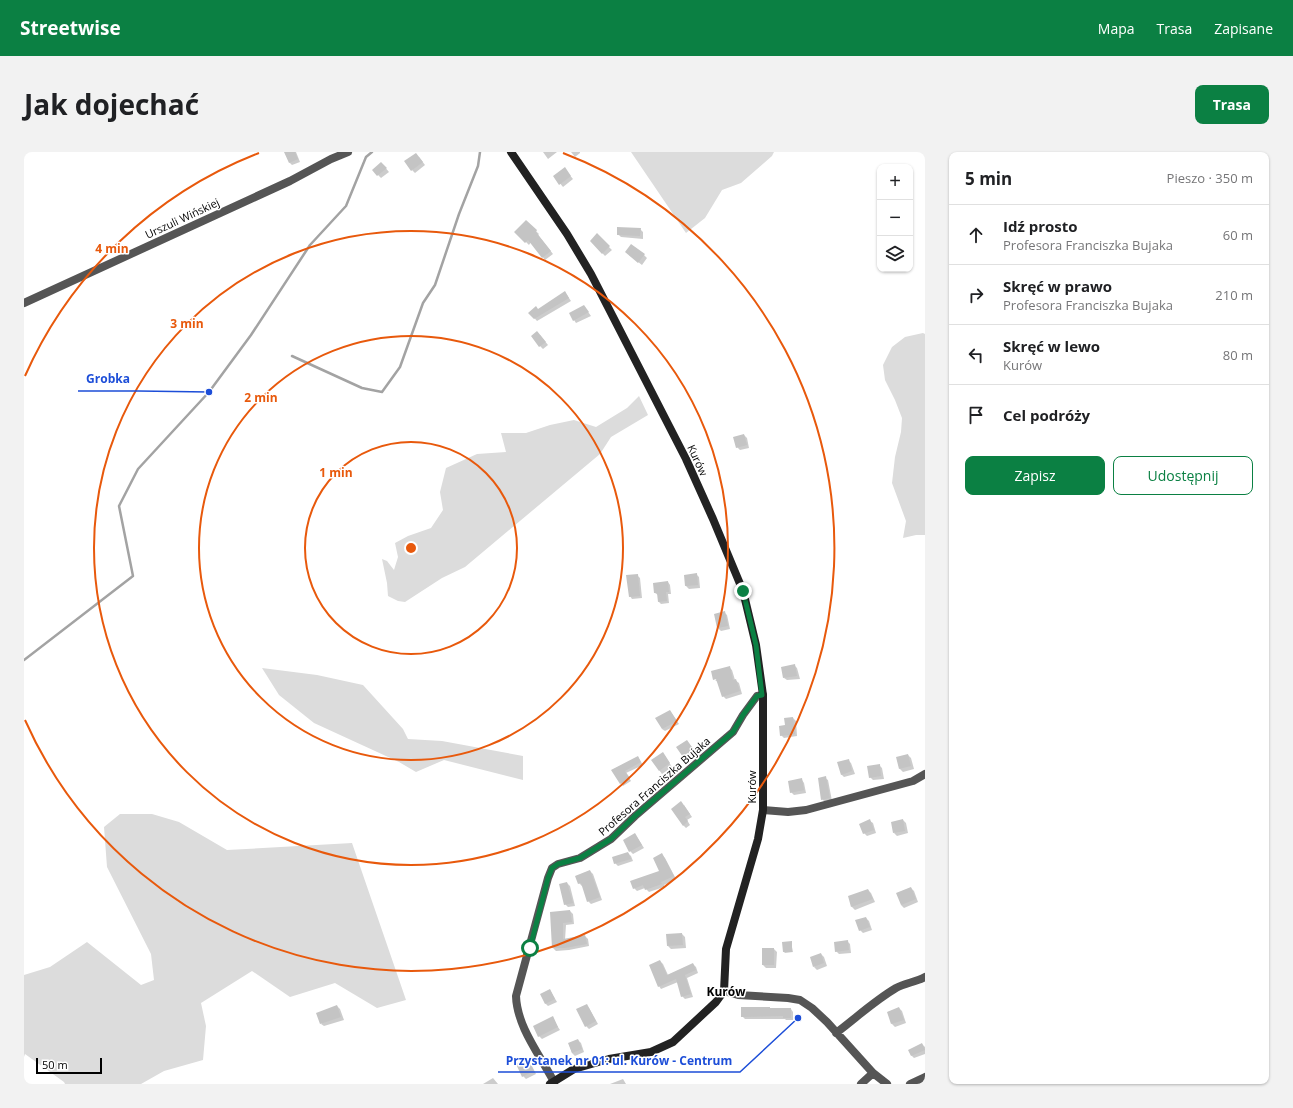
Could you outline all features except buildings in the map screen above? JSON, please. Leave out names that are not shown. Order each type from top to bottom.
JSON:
[{"type":"street","name":"Urszuli Wińskiej","points":[[24,303],[290,181],[331,159],[348,152]]},
{"type":"street","name":"Kurów","points":[[511,152],[567,234],[591,274],[686,459],[714,519],[743,591],[756,645],[762,695],[763,810],[756,847],[730,930],[726,950],[724,990]]},
{"type":"street","name":"Profesora Franciszka Bujaka","points":[[724,990],[716,1002],[673,1042],[651,1052],[609,1059],[574,1069],[552,1083],[526,1032],[517,1006],[516,996],[552,868],[558,864],[580,858],[611,839],[635,816],[733,732],[757,696],[762,695]]},
{"type":"street","name":"Kurów","points":[[763,810],[788,812],[806,810],[913,781],[925,774]]},
{"type":"street","points":[[836,1033],[897,987],[916,982],[925,977]]},
{"type":"street","points":[[724,990],[738,995],[800,1000],[812,1008],[873,1073],[887,1084]]},
{"type":"street","points":[[861,1084],[873,1073]]},
{"type":"street","points":[[910,1084],[925,1077]]},
{"type":"shaded area","points":[[631,152],[774,152],[772,156],[741,183],[722,190],[705,218],[686,233]]},
{"type":"shaded area","points":[[923,333],[925,334],[925,535],[916,535],[903,538],[906,521],[892,483],[902,418],[885,380],[883,365],[892,347],[905,337]]},
{"type":"shaded area","points":[[639,396],[648,415],[611,437],[600,454],[465,567],[442,578],[405,602],[398,601],[388,596],[382,559],[387,561],[394,570],[398,557],[395,543],[408,536],[431,528],[443,510],[440,492],[446,468],[477,454],[506,452],[501,433],[526,433],[550,425],[574,420],[596,427],[627,408]]},
{"type":"shaded area","points":[[262,668],[317,675],[363,685],[403,729],[408,739],[442,741],[523,756],[523,780],[444,760],[416,772],[399,762],[314,723],[279,695]]},
{"type":"shaded area","points":[[120,814],[152,814],[179,822],[227,850],[352,843],[406,1000],[377,1008],[335,983],[290,997],[252,971],[201,1003],[206,1026],[203,1060],[164,1071],[141,1084],[65,1084],[25,1054],[24,1057],[24,975],[50,967],[87,942],[141,985],[154,980],[151,954],[107,867],[104,827]]},
{"type":"waterway","points":[[24,660],[133,576],[119,506],[138,469],[209,392],[251,335],[310,245],[346,206],[366,157],[372,152]]},
{"type":"waterway","points":[[292,356],[362,388],[382,392],[400,367],[423,303],[435,285],[459,214],[478,166],[480,152]]},
{"type":"place","name":"Grobka","points":[[209,392]]},
{"type":"place","name":"Przystanek nr 01: ul. Kurów - Centrum","points":[[798,1018]]},
{"type":"district","name":"Kurów","points":[[726,991]]},
{"type":"route","points":[[530,948],[548,878],[552,868],[558,864],[580,858],[611,839],[635,816],[733,732],[757,696],[762,695],[756,645],[743,591]]}]
